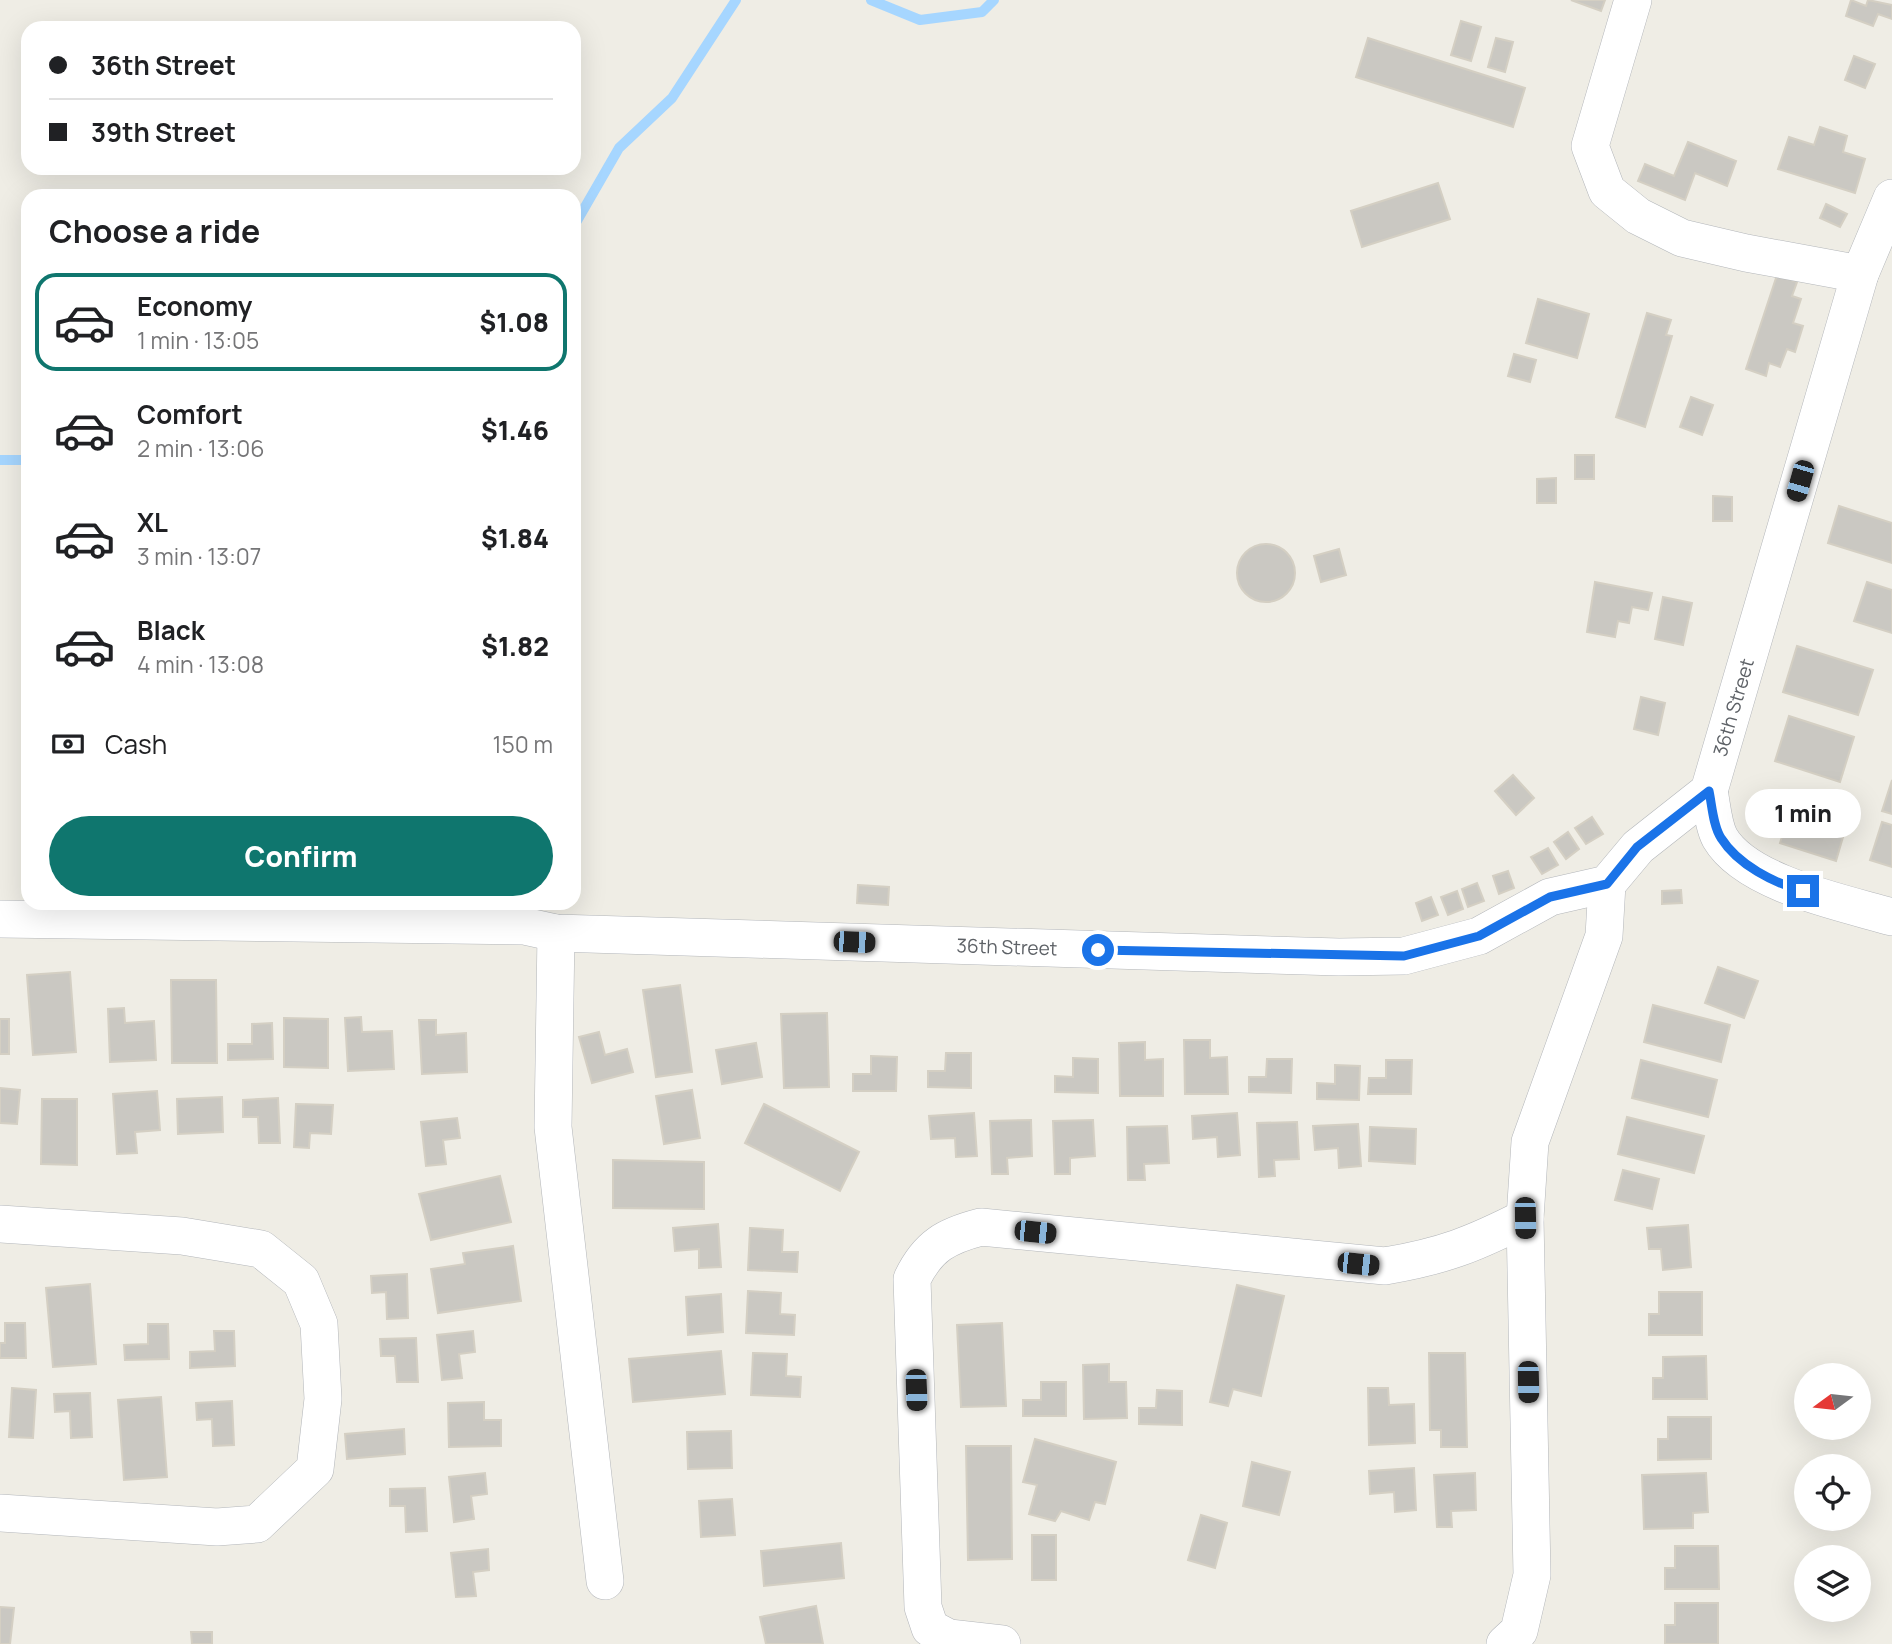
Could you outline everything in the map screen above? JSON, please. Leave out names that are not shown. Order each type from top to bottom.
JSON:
[{"type":"street","points":[[1633,0],[1590,146],[1607,191],[1638,216],[1682,237],[1746,253],[1860,274]]},
{"type":"street","name":"36th Street","points":[[1709,791],[1860,274],[1892,198]]},
{"type":"street","points":[[1505,1644],[1519,1631],[1532,1574],[1525,1218],[1530,1142],[1604,936],[1607,884],[1637,847],[1709,791],[1720,837],[1741,859],[1781,885],[1892,917]]},
{"type":"street","name":"36th Street","points":[[0,919],[524,926],[556,933],[1325,957],[1404,956],[1479,936],[1550,897],[1607,884]]},
{"type":"street","points":[[556,933],[554,1127],[605,1581]]},
{"type":"street","points":[[1002,1644],[949,1638],[930,1628],[923,1607],[912,1279],[923,1256],[953,1234],[981,1227],[1385,1266],[1440,1256],[1474,1244],[1525,1218]]},
{"type":"street","points":[[0,1224],[182,1236],[261,1249],[301,1280],[319,1324],[323,1399],[315,1469],[257,1524],[217,1527],[0,1513]]},
{"type":"building","points":[[1571,0],[1605,0],[1601,11]]},
{"type":"building","points":[[1851,0],[1866,6],[1868,0],[1892,5],[1892,19],[1878,14],[1873,26],[1846,16]]},
{"type":"building","points":[[1461,21],[1481,27],[1471,61],[1451,55]]},
{"type":"building","points":[[1368,38],[1525,88],[1513,127],[1356,77]]},
{"type":"building","points":[[1496,38],[1513,42],[1505,72],[1488,67]]},
{"type":"building","points":[[1854,56],[1875,64],[1865,88],[1845,80]]},
{"type":"building","points":[[1820,127],[1847,136],[1843,152],[1865,159],[1855,193],[1778,169],[1789,137],[1814,145]]},
{"type":"building","points":[[1688,142],[1736,161],[1727,186],[1695,173],[1685,200],[1638,181],[1645,164],[1674,176]]},
{"type":"building","points":[[1438,183],[1450,219],[1362,247],[1351,211]]},
{"type":"building","points":[[1826,204],[1847,214],[1840,227],[1820,218]]},
{"type":"building","points":[[1777,275],[1797,282],[1792,296],[1801,299],[1793,323],[1803,326],[1795,352],[1787,349],[1780,367],[1769,363],[1766,376],[1746,369]]},
{"type":"building","points":[[1538,299],[1589,314],[1577,358],[1526,343]]},
{"type":"building","points":[[1647,313],[1671,320],[1666,335],[1672,336],[1645,427],[1616,417]]},
{"type":"building","points":[[1514,354],[1536,360],[1530,382],[1508,376]]},
{"type":"building","points":[[1691,397],[1713,405],[1702,435],[1680,427]]},
{"type":"building","points":[[1575,455],[1594,455],[1594,479],[1575,479]]},
{"type":"building","points":[[1556,478],[1556,503],[1537,503],[1537,479]]},
{"type":"building","points":[[1713,496],[1732,497],[1732,521],[1713,521]]},
{"type":"building","points":[[1839,506],[1892,523],[1892,563],[1828,543]]},
{"type":"building","points":[[1260,544],[1272,544],[1287,552],[1295,567],[1295,579],[1287,594],[1272,602],[1260,602],[1245,594],[1237,579],[1237,567],[1245,552]]},
{"type":"building","points":[[1339,549],[1346,575],[1321,582],[1314,556]]},
{"type":"building","points":[[1595,582],[1652,593],[1648,610],[1632,607],[1629,623],[1618,621],[1615,637],[1587,632]]},
{"type":"building","points":[[1867,582],[1892,590],[1892,633],[1854,621]]},
{"type":"building","points":[[1663,597],[1692,603],[1683,645],[1655,639]]},
{"type":"building","points":[[1797,646],[1873,670],[1858,715],[1783,692]]},
{"type":"building","points":[[1641,697],[1665,703],[1658,735],[1634,729]]},
{"type":"building","points":[[1789,716],[1854,737],[1840,782],[1775,761]]},
{"type":"building","points":[[1513,775],[1534,798],[1516,815],[1495,791]]},
{"type":"building","points":[[1892,780],[1892,814],[1882,811]]},
{"type":"building","points":[[1793,802],[1848,820],[1836,861],[1780,843]]},
{"type":"building","points":[[1592,817],[1603,834],[1586,844],[1575,828]]},
{"type":"building","points":[[1882,822],[1892,825],[1892,867],[1870,860]]},
{"type":"building","points":[[1568,832],[1579,849],[1566,859],[1554,842]]},
{"type":"building","points":[[1548,848],[1558,865],[1542,874],[1531,857]]},
{"type":"building","points":[[1508,871],[1514,888],[1499,894],[1493,876]]},
{"type":"building","points":[[1477,883],[1484,901],[1468,907],[1462,889]]},
{"type":"building","points":[[858,885],[889,887],[888,905],[857,903]]},
{"type":"building","points":[[1681,890],[1682,903],[1662,904],[1662,891]]},
{"type":"building","points":[[1457,891],[1463,909],[1448,915],[1441,897]]},
{"type":"building","points":[[1431,897],[1438,915],[1422,921],[1416,903]]},
{"type":"building","points":[[1718,967],[1758,981],[1744,1018],[1705,1003]]},
{"type":"building","points":[[70,972],[76,1052],[33,1055],[27,975]]},
{"type":"building","points":[[171,980],[216,980],[217,1063],[172,1063]]},
{"type":"building","points":[[680,985],[692,1072],[656,1077],[643,990]]},
{"type":"building","points":[[1653,1005],[1730,1025],[1721,1062],[1644,1042]]},
{"type":"building","points":[[124,1008],[125,1023],[154,1021],[156,1060],[110,1062],[108,1009]]},
{"type":"building","points":[[827,1013],[829,1087],[784,1088],[781,1014]]},
{"type":"building","points":[[361,1017],[362,1032],[392,1031],[394,1069],[348,1071],[345,1018]]},
{"type":"building","points":[[284,1018],[328,1019],[328,1068],[284,1067]]},
{"type":"building","points":[[0,1019],[9,1019],[9,1054],[0,1054]]},
{"type":"building","points":[[419,1020],[436,1020],[436,1035],[466,1033],[467,1072],[422,1074]]},
{"type":"building","points":[[272,1023],[273,1059],[228,1060],[228,1044],[252,1044],[252,1024]]},
{"type":"building","points":[[599,1032],[605,1055],[627,1049],[633,1072],[592,1083],[579,1037]]},
{"type":"building","points":[[1184,1040],[1210,1040],[1210,1058],[1227,1057],[1228,1094],[1185,1094]]},
{"type":"building","points":[[1145,1042],[1145,1060],[1163,1059],[1163,1096],[1120,1096],[1119,1043]]},
{"type":"building","points":[[756,1043],[762,1077],[722,1084],[716,1050]]},
{"type":"building","points":[[946,1053],[971,1053],[971,1088],[928,1087],[928,1071],[945,1071]]},
{"type":"building","points":[[871,1056],[897,1057],[896,1091],[853,1091],[853,1074],[871,1074]]},
{"type":"building","points":[[1073,1058],[1098,1059],[1098,1093],[1055,1092],[1055,1076],[1073,1077]]},
{"type":"building","points":[[1267,1059],[1292,1059],[1291,1093],[1249,1092],[1249,1077],[1266,1077]]},
{"type":"building","points":[[1386,1060],[1412,1060],[1411,1094],[1368,1094],[1369,1078],[1386,1078]]},
{"type":"building","points":[[1641,1060],[1717,1080],[1708,1117],[1632,1098]]},
{"type":"building","points":[[1335,1065],[1360,1066],[1359,1100],[1317,1099],[1317,1083],[1335,1084]]},
{"type":"building","points":[[0,1088],[20,1090],[17,1124],[0,1123]]},
{"type":"building","points":[[692,1090],[700,1138],[664,1144],[656,1096]]},
{"type":"building","points":[[157,1091],[160,1130],[135,1132],[137,1153],[117,1154],[113,1094]]},
{"type":"building","points":[[222,1097],[223,1132],[178,1134],[177,1099]]},
{"type":"building","points":[[278,1098],[280,1143],[259,1143],[258,1117],[243,1117],[243,1100]]},
{"type":"building","points":[[42,1099],[77,1099],[77,1165],[41,1164]]},
{"type":"building","points":[[296,1104],[333,1105],[331,1134],[310,1133],[309,1148],[294,1147]]},
{"type":"building","points":[[764,1104],[859,1152],[840,1191],[745,1143]]},
{"type":"building","points":[[974,1113],[977,1156],[956,1157],[955,1138],[931,1139],[929,1116]]},
{"type":"building","points":[[1237,1113],[1240,1155],[1218,1157],[1217,1137],[1193,1139],[1192,1116]]},
{"type":"building","points":[[1627,1117],[1704,1136],[1694,1173],[1618,1154]]},
{"type":"building","points":[[457,1118],[460,1138],[443,1140],[446,1164],[426,1166],[421,1122]]},
{"type":"building","points":[[1031,1120],[1032,1156],[1007,1158],[1008,1174],[992,1174],[990,1121]]},
{"type":"building","points":[[1093,1120],[1095,1156],[1070,1158],[1070,1174],[1055,1174],[1053,1121]]},
{"type":"building","points":[[1297,1122],[1299,1159],[1274,1160],[1275,1176],[1259,1177],[1257,1123]]},
{"type":"building","points":[[1358,1124],[1361,1166],[1339,1168],[1338,1148],[1315,1150],[1313,1126]]},
{"type":"building","points":[[1167,1126],[1169,1163],[1144,1164],[1145,1180],[1128,1180],[1127,1127]]},
{"type":"building","points":[[1370,1127],[1416,1129],[1415,1164],[1369,1161]]},
{"type":"building","points":[[613,1160],[704,1162],[704,1209],[613,1208]]},
{"type":"building","points":[[1623,1170],[1659,1179],[1652,1209],[1615,1200]]},
{"type":"building","points":[[500,1176],[511,1222],[431,1240],[419,1194]]},
{"type":"building","points":[[718,1224],[721,1267],[699,1268],[699,1249],[675,1251],[673,1228]]},
{"type":"building","points":[[1688,1225],[1691,1267],[1663,1270],[1661,1249],[1649,1249],[1647,1228]]},
{"type":"building","points":[[750,1228],[783,1230],[782,1252],[798,1252],[797,1272],[748,1270]]},
{"type":"building","points":[[513,1246],[521,1301],[438,1313],[431,1269],[465,1264],[463,1253]]},
{"type":"building","points":[[407,1274],[408,1318],[387,1319],[386,1292],[372,1293],[371,1276]]},
{"type":"building","points":[[90,1284],[96,1364],[53,1367],[46,1288]]},
{"type":"building","points":[[1237,1285],[1284,1296],[1261,1396],[1233,1389],[1228,1406],[1210,1402]]},
{"type":"building","points":[[748,1291],[781,1293],[780,1314],[795,1315],[794,1335],[746,1333]]},
{"type":"building","points":[[1659,1292],[1702,1292],[1702,1335],[1649,1335],[1649,1314],[1659,1314]]},
{"type":"building","points":[[721,1294],[723,1332],[688,1335],[686,1297]]},
{"type":"building","points":[[5,1323],[25,1323],[26,1358],[0,1358],[0,1343],[5,1343]]},
{"type":"building","points":[[1002,1323],[1006,1406],[961,1407],[957,1325]]},
{"type":"building","points":[[148,1324],[168,1324],[169,1359],[125,1360],[124,1345],[148,1344]]},
{"type":"building","points":[[214,1331],[234,1331],[235,1366],[190,1368],[190,1352],[215,1351]]},
{"type":"building","points":[[473,1331],[475,1352],[459,1354],[462,1378],[442,1380],[437,1335]]},
{"type":"building","points":[[416,1338],[418,1382],[397,1382],[395,1356],[381,1356],[380,1339]]},
{"type":"building","points":[[721,1351],[725,1394],[633,1402],[629,1359]]},
{"type":"building","points":[[753,1353],[787,1354],[786,1376],[801,1377],[800,1397],[751,1395]]},
{"type":"building","points":[[1429,1353],[1465,1353],[1467,1447],[1441,1447],[1441,1430],[1430,1430]]},
{"type":"building","points":[[1706,1356],[1707,1399],[1653,1399],[1653,1378],[1663,1378],[1663,1357]]},
{"type":"building","points":[[1109,1364],[1109,1382],[1126,1382],[1127,1418],[1084,1419],[1083,1365]]},
{"type":"building","points":[[1041,1382],[1066,1382],[1066,1416],[1023,1416],[1023,1400],[1041,1400]]},
{"type":"building","points":[[12,1388],[36,1390],[33,1438],[9,1437]]},
{"type":"building","points":[[1368,1388],[1388,1388],[1389,1405],[1414,1404],[1415,1443],[1369,1445]]},
{"type":"building","points":[[1157,1390],[1182,1391],[1182,1425],[1139,1424],[1139,1408],[1156,1408]]},
{"type":"building","points":[[90,1393],[92,1437],[71,1438],[70,1411],[55,1412],[54,1394]]},
{"type":"building","points":[[161,1397],[167,1477],[124,1480],[118,1400]]},
{"type":"building","points":[[232,1401],[234,1445],[213,1446],[212,1419],[197,1420],[196,1403]]},
{"type":"building","points":[[484,1402],[484,1420],[501,1420],[501,1446],[449,1447],[448,1403]]},
{"type":"building","points":[[1668,1417],[1711,1417],[1711,1459],[1658,1460],[1658,1439],[1668,1439]]},
{"type":"building","points":[[404,1429],[405,1454],[347,1459],[345,1434]]},
{"type":"building","points":[[731,1431],[732,1468],[688,1469],[687,1432]]},
{"type":"building","points":[[1035,1439],[1116,1462],[1105,1504],[1095,1502],[1089,1520],[1061,1511],[1055,1521],[1029,1514],[1037,1485],[1023,1482]]},
{"type":"building","points":[[966,1446],[1011,1446],[1012,1559],[968,1560]]},
{"type":"building","points":[[1252,1462],[1290,1472],[1279,1515],[1243,1506]]},
{"type":"building","points":[[1414,1468],[1416,1510],[1395,1512],[1394,1492],[1370,1494],[1369,1471]]},
{"type":"building","points":[[485,1473],[487,1494],[471,1496],[474,1519],[454,1522],[449,1477]]},
{"type":"building","points":[[1475,1473],[1476,1510],[1451,1511],[1452,1527],[1437,1527],[1434,1475]]},
{"type":"building","points":[[1706,1473],[1708,1512],[1693,1513],[1693,1528],[1644,1529],[1642,1475]]},
{"type":"building","points":[[425,1488],[427,1531],[406,1532],[405,1506],[390,1506],[390,1489]]},
{"type":"building","points":[[732,1499],[735,1535],[701,1537],[699,1501]]},
{"type":"building","points":[[1201,1515],[1227,1523],[1215,1568],[1188,1560]]},
{"type":"building","points":[[1032,1535],[1056,1535],[1056,1580],[1032,1580]]},
{"type":"building","points":[[841,1543],[844,1578],[764,1586],[761,1551]]},
{"type":"building","points":[[1675,1546],[1718,1546],[1719,1589],[1665,1589],[1665,1568],[1675,1568]]},
{"type":"building","points":[[488,1549],[489,1570],[473,1572],[476,1596],[456,1597],[451,1553]]},
{"type":"building","points":[[1675,1603],[1718,1603],[1718,1644],[1665,1644],[1665,1625],[1675,1625]]},
{"type":"building","points":[[816,1606],[823,1644],[766,1644],[760,1617]]},
{"type":"building","points":[[0,1607],[14,1608],[10,1644],[0,1644]]},
{"type":"building","points":[[191,1632],[212,1632],[212,1644],[192,1644]]},
{"type":"waterway","points":[[581,214],[619,148],[672,98],[736,0]]},
{"type":"waterway","points":[[871,0],[920,20],[982,12],[994,0]]},
{"type":"waterway","points":[[0,460],[21,460]]},
{"type":"route","points":[[1098,950],[1339,957],[1404,956],[1479,936],[1550,897],[1607,884],[1637,847],[1709,791],[1720,837],[1730,848],[1741,859],[1781,885],[1803,891]]}]
